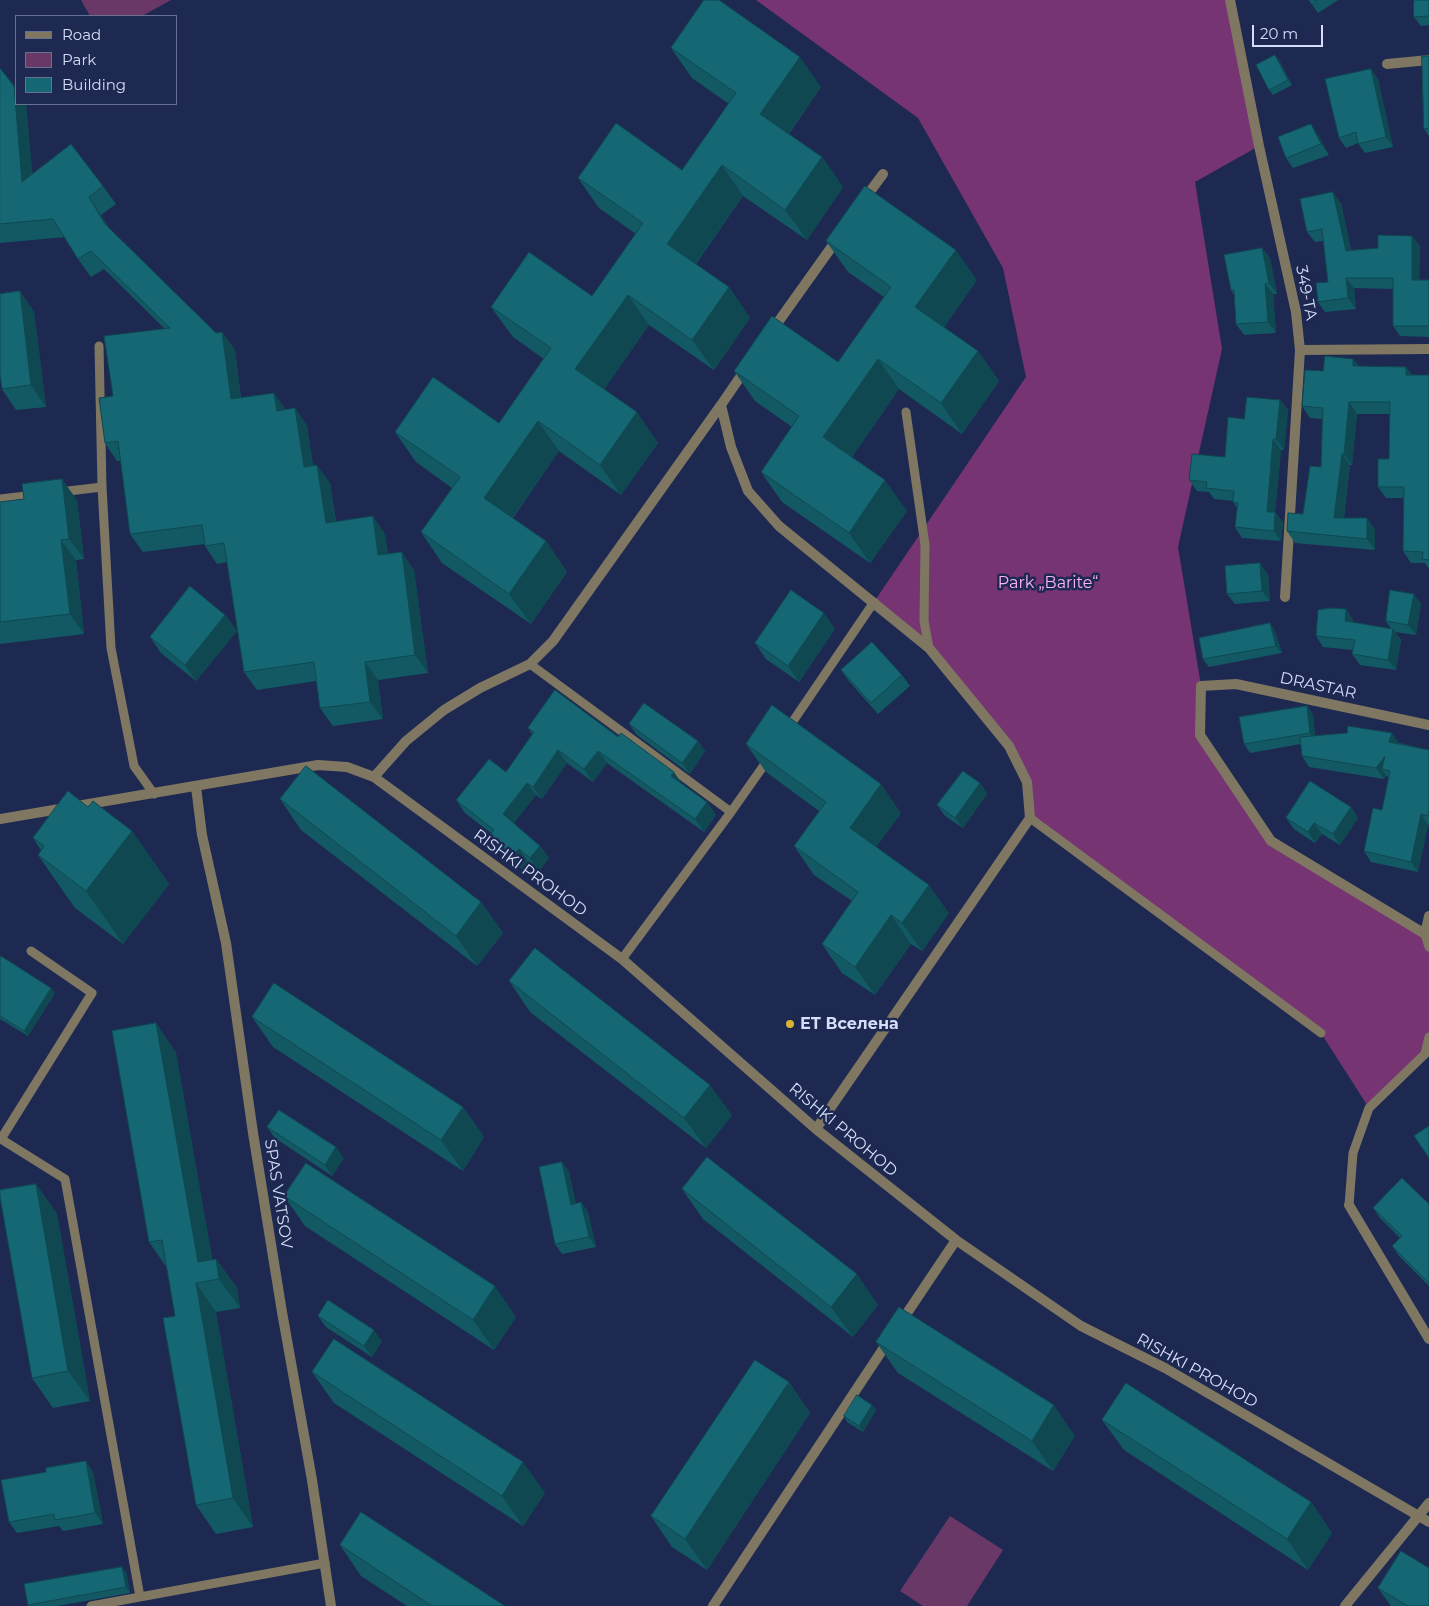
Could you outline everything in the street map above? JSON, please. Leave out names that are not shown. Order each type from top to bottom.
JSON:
[{"type":"street","name":"349-ТА","points":[[1230,0],[1259,146],[1296,312],[1300,350],[1285,597]]},
{"type":"street","points":[[1387,64],[1429,60]]},
{"type":"street","points":[[855,213],[883,174]]},
{"type":"street","points":[[765,341],[844,229]]},
{"type":"street","points":[[1300,350],[1429,349]]},
{"type":"street","points":[[374,777],[406,741],[444,710],[480,688],[530,664],[553,641],[754,357]]},
{"type":"street","points":[[721,405],[731,447],[748,491],[779,526],[930,648],[1009,746],[1027,782],[1030,818],[816,1129]]},
{"type":"street","name":"DRASTAR","points":[[1424,934],[1271,841],[1200,735],[1201,686],[1236,684],[1429,725]]},
{"type":"street","name":"RISHKI PROHOD","points":[[0,818],[154,794],[318,765],[348,767],[374,777],[622,959],[816,1129],[956,1240],[1081,1326],[1164,1368],[1429,1522]]},
{"type":"street","name":"SPAS VATSOV","points":[[196,787],[202,835],[226,943],[279,1294],[331,1606]]},
{"type":"street","points":[[1424,934],[1429,916]]},
{"type":"street","points":[[1349,1205],[1429,1339]]},
{"type":"street","points":[[713,1606],[956,1240]]},
{"type":"street","points":[[1345,1606],[1429,1503]]},
{"type":"lane","points":[[98,346],[102,487],[111,648],[119,699],[134,766],[154,794]]},
{"type":"lane","points":[[906,412],[925,544],[924,621],[930,648]]},
{"type":"lane","points":[[0,499],[102,487]]},
{"type":"lane","points":[[782,738],[874,602]]},
{"type":"lane","points":[[530,664],[731,812]]},
{"type":"lane","points":[[622,959],[731,812],[776,746]]},
{"type":"lane","points":[[1030,818],[1321,1033]]},
{"type":"lane","points":[[1424,934],[1429,947]]},
{"type":"lane","points":[[31,951],[92,993],[1,1139],[65,1179],[140,1597]]},
{"type":"lane","points":[[1349,1205],[1353,1153],[1369,1108],[1425,1054],[1429,1037]]},
{"type":"lane","points":[[91,1606],[325,1563]]},
{"type":"green space","points":[[81,0],[171,0],[144,15],[89,15]]},
{"type":"green space","name":"Park „Barite“","points":[[756,0],[1230,0],[1259,146],[1195,182],[1222,349],[1178,547],[1201,686],[1200,735],[1271,841],[1425,934],[1429,947],[1429,1037],[1425,1054],[1369,1108],[1321,1033],[1030,818],[1027,782],[1009,746],[929,648],[874,602],[1026,377],[1003,268],[918,118]]},
{"type":"green space","points":[[950,1516],[1003,1550],[967,1606],[923,1606],[900,1591]]},
{"type":"building","points":[[704,0],[719,0],[800,57],[760,114],[822,157],[785,210],[722,165],[667,244],[729,287],[692,340],[628,295],[575,369],[637,412],[600,465],[538,421],[484,498],[546,541],[509,594],[421,532],[460,477],[395,432],[433,377],[499,423],[551,348],[491,307],[529,252],[592,296],[643,223],[578,178],[616,123],[682,170],[736,93],[671,48]]},
{"type":"building","points":[[1309,0],[1317,0],[1312,4]]},
{"type":"building","points":[[1414,0],[1429,0],[1429,16],[1414,17]]},
{"type":"building","points":[[1275,55],[1288,80],[1269,90],[1256,65]]},
{"type":"building","points":[[1422,56],[1429,56],[1429,128],[1424,129]]},
{"type":"building","points":[[0,68],[14,86],[22,182],[71,144],[103,186],[89,197],[105,224],[216,333],[222,332],[231,399],[274,393],[277,411],[295,408],[304,467],[317,465],[326,523],[373,516],[378,555],[402,552],[415,655],[365,662],[370,702],[320,708],[314,662],[244,672],[224,543],[205,546],[202,525],[130,534],[118,441],[105,443],[99,398],[113,396],[104,336],[170,328],[91,251],[78,259],[53,219],[0,224]]},
{"type":"building","points":[[1371,69],[1386,137],[1358,144],[1356,132],[1339,138],[1325,79]]},
{"type":"building","points":[[1311,124],[1321,144],[1286,158],[1278,137]]},
{"type":"building","points":[[865,186],[956,250],[915,307],[978,351],[941,403],[878,359],[823,437],[885,480],[849,533],[761,472],[799,416],[734,371],[772,316],[838,362],[891,287],[826,241]]},
{"type":"building","points":[[1333,192],[1346,251],[1378,248],[1378,235],[1412,236],[1412,280],[1429,280],[1429,326],[1393,326],[1393,278],[1346,278],[1348,298],[1318,302],[1316,283],[1328,282],[1322,229],[1307,232],[1300,199]]},
{"type":"building","points":[[1262,248],[1269,283],[1265,284],[1268,322],[1236,324],[1234,290],[1231,290],[1224,255]]},
{"type":"building","points":[[20,291],[31,385],[2,389],[0,375],[0,294]]},
{"type":"building","points":[[1325,356],[1353,359],[1353,366],[1406,367],[1406,375],[1429,375],[1429,560],[1422,559],[1423,552],[1403,551],[1404,487],[1378,487],[1378,459],[1389,459],[1390,402],[1349,402],[1344,454],[1342,454],[1334,518],[1367,518],[1367,539],[1287,531],[1288,513],[1303,514],[1310,466],[1321,467],[1323,408],[1302,406],[1305,370],[1323,371]]},
{"type":"building","points":[[1247,397],[1280,400],[1276,439],[1273,439],[1267,512],[1275,512],[1274,531],[1235,527],[1238,503],[1233,502],[1234,491],[1206,488],[1207,482],[1189,480],[1192,454],[1225,457],[1228,417],[1244,419]]},
{"type":"building","points":[[62,479],[69,539],[61,540],[70,614],[0,622],[0,502],[24,499],[22,484]]},
{"type":"building","points":[[1260,563],[1262,591],[1227,594],[1225,566]]},
{"type":"building","points":[[190,586],[225,615],[185,665],[150,637]]},
{"type":"building","points":[[791,590],[824,613],[788,666],[755,643]]},
{"type":"building","points":[[1390,590],[1414,594],[1408,625],[1386,621]]},
{"type":"building","points":[[1331,608],[1346,609],[1345,621],[1393,629],[1388,660],[1352,654],[1355,640],[1316,636],[1318,610]]},
{"type":"building","points":[[1270,623],[1276,646],[1203,659],[1199,638]]},
{"type":"building","points":[[872,642],[902,675],[871,703],[841,670]]},
{"type":"building","points":[[555,690],[618,737],[621,733],[674,772],[671,776],[707,802],[695,819],[598,751],[584,769],[558,750],[533,787],[527,783],[503,814],[540,846],[530,858],[519,849],[513,856],[489,836],[494,830],[456,800],[489,759],[506,772],[534,732],[528,728]]},
{"type":"building","points":[[644,703],[698,741],[682,763],[629,724]]},
{"type":"building","points":[[772,705],[881,784],[850,828],[929,885],[902,923],[891,915],[855,967],[822,944],[858,892],[794,846],[826,802],[746,744]]},
{"type":"building","points":[[1307,706],[1310,733],[1244,744],[1239,717]]},
{"type":"building","points":[[1348,726],[1392,733],[1389,742],[1429,750],[1429,810],[1428,816],[1421,814],[1411,862],[1364,851],[1373,808],[1382,810],[1390,771],[1382,769],[1385,756],[1376,768],[1302,756],[1300,737],[1347,733]]},
{"type":"building","points":[[306,766],[481,902],[456,936],[280,799]]},
{"type":"building","points":[[963,771],[980,783],[955,818],[937,805]]},
{"type":"building","points":[[1310,781],[1351,807],[1333,834],[1314,823],[1308,832],[1286,818]]},
{"type":"building","points":[[68,791],[88,807],[93,801],[132,831],[86,891],[38,855],[44,846],[33,838]]},
{"type":"building","points":[[535,948],[710,1085],[684,1118],[509,981]]},
{"type":"building","points":[[1,956],[51,988],[24,1031],[0,1016]]},
{"type":"building","points":[[274,983],[463,1107],[441,1140],[252,1017]]},
{"type":"building","points":[[156,1023],[198,1262],[216,1259],[219,1279],[196,1283],[233,1498],[196,1505],[163,1318],[175,1316],[162,1240],[149,1242],[112,1031]]},
{"type":"building","points":[[279,1110],[336,1147],[325,1165],[267,1127]]},
{"type":"building","points":[[1429,1126],[1429,1158],[1414,1136]]},
{"type":"building","points":[[707,1157],[857,1274],[831,1307],[682,1189]]},
{"type":"building","points":[[562,1162],[571,1205],[581,1202],[589,1237],[555,1244],[539,1167]]},
{"type":"building","points":[[306,1163],[495,1286],[473,1320],[284,1196]]},
{"type":"building","points":[[1402,1178],[1429,1204],[1429,1283],[1392,1246],[1402,1236],[1373,1208]]},
{"type":"building","points":[[36,1184],[68,1371],[32,1378],[0,1190]]},
{"type":"building","points":[[328,1300],[374,1330],[364,1346],[318,1316]]},
{"type":"building","points":[[899,1307],[1054,1405],[1032,1441],[876,1342]]},
{"type":"building","points":[[334,1339],[523,1462],[502,1496],[312,1372]]},
{"type":"building","points":[[755,1360],[789,1382],[685,1539],[651,1516]]},
{"type":"building","points":[[1126,1383],[1311,1502],[1287,1539],[1102,1420]]},
{"type":"building","points":[[857,1395],[872,1405],[859,1426],[844,1416]]},
{"type":"building","points":[[86,1461],[95,1513],[55,1520],[54,1514],[9,1522],[1,1480],[46,1472],[46,1468]]},
{"type":"building","points":[[361,1512],[505,1606],[432,1606],[340,1545]]},
{"type":"building","points":[[1401,1551],[1429,1568],[1429,1606],[1408,1606],[1378,1588]]},
{"type":"building","points":[[122,1567],[126,1587],[28,1605],[24,1584]]},
{"type":"place","name":"ЕТ Вселена","points":[[790,1024]]}]
